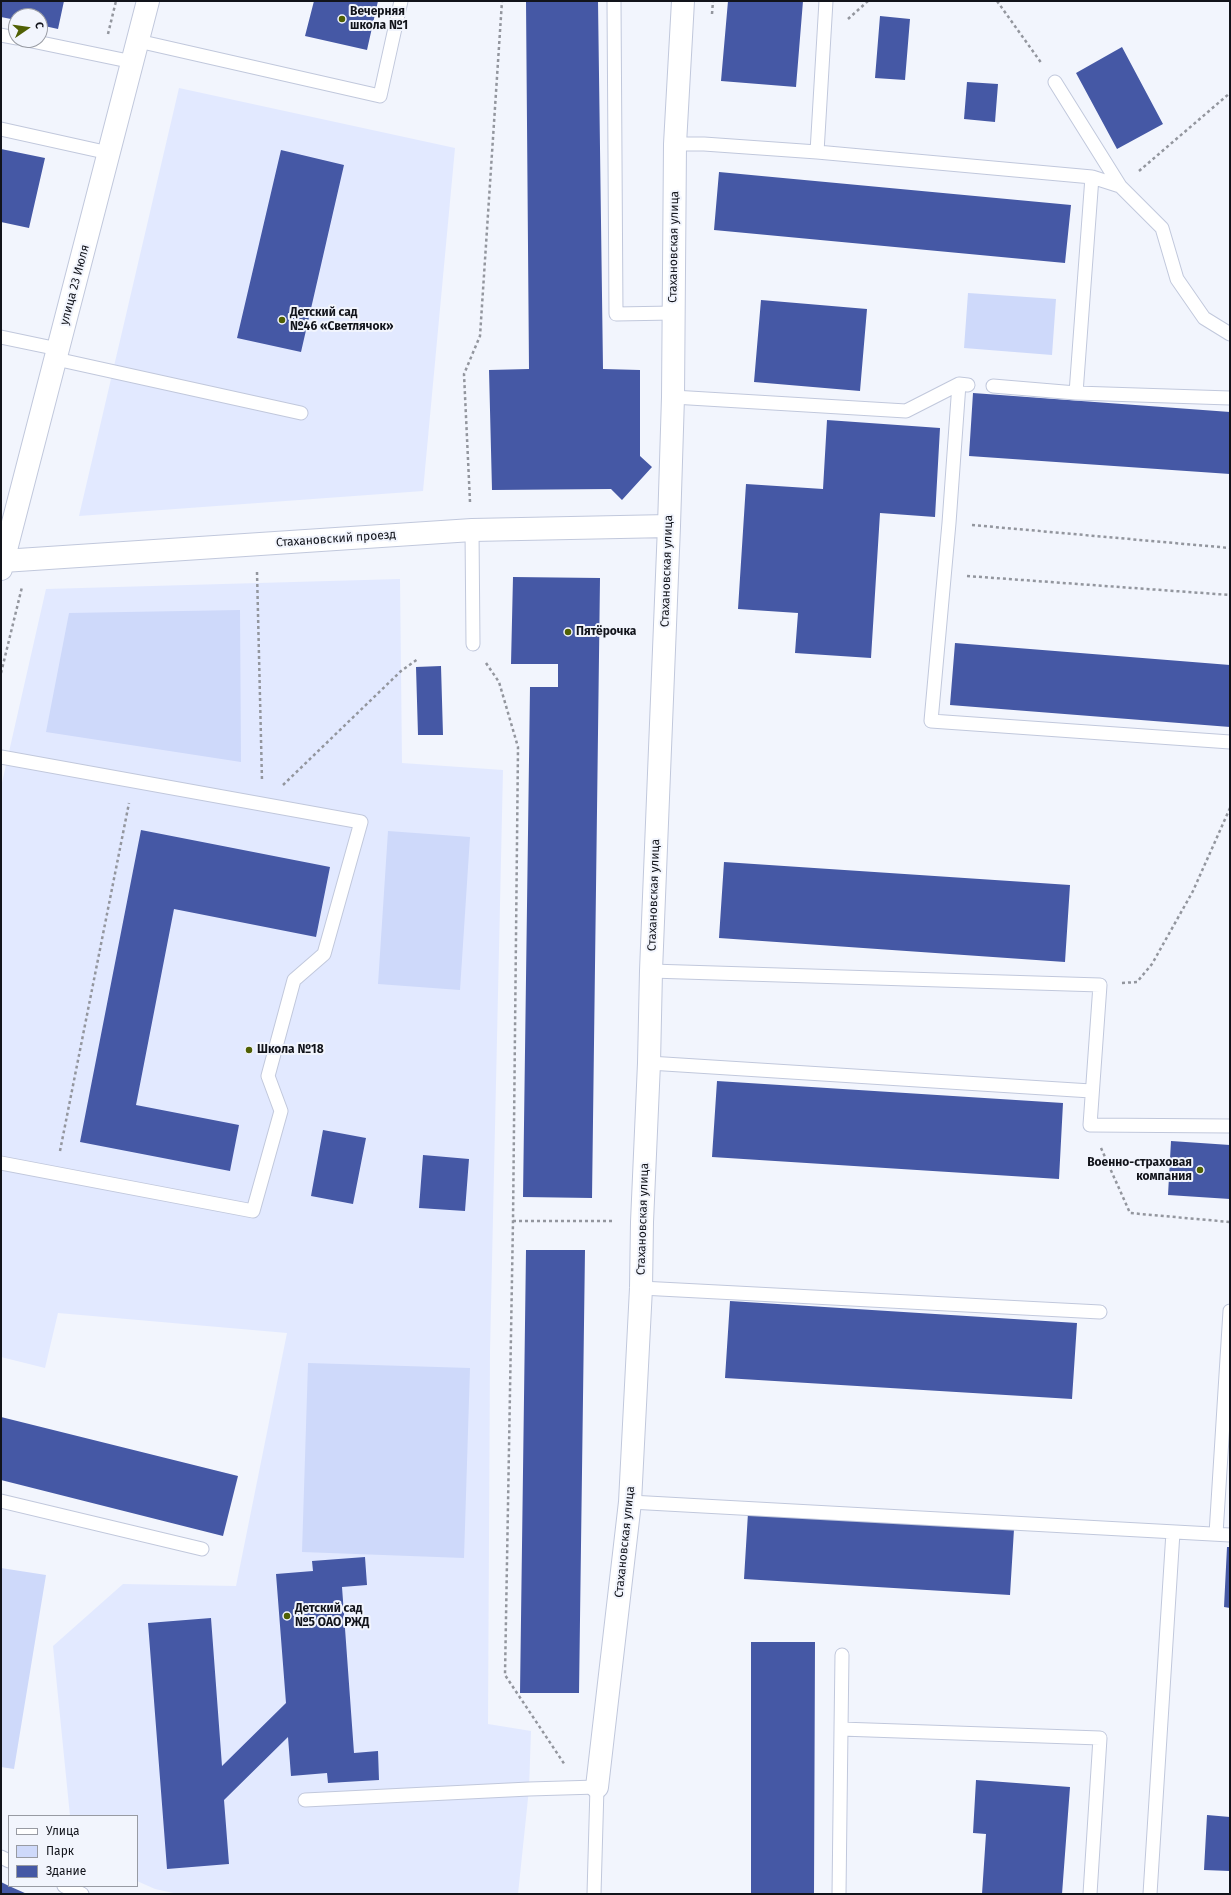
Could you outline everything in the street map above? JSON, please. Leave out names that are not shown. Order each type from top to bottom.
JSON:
[{"type":"street","name":"улица 23 Июля","points":[[2,563],[148,1]]},
{"type":"street","name":"Стахановская улица","points":[[589,1788],[630,1502],[641,1288],[651,972],[669,526],[673,397],[675,144],[683,1]]},
{"type":"street","name":"Стахановский проезд","points":[[2,563],[472,530],[669,526]]},
{"type":"lane","points":[[138,41],[380,96],[401,1]]},
{"type":"lane","points":[[614,1],[616,314],[674,313]]},
{"type":"lane","points":[[817,152],[826,1]]},
{"type":"lane","points":[[48,44],[133,62]]},
{"type":"lane","points":[[1055,82],[1120,186],[1162,228],[1177,279],[1204,318],[1230,334]]},
{"type":"lane","points":[[1,129],[109,153]]},
{"type":"lane","points":[[675,144],[704,144],[817,152],[1092,177],[1120,186]]},
{"type":"lane","points":[[1076,393],[1092,177]]},
{"type":"lane","points":[[1,337],[57,354],[301,413]]},
{"type":"lane","points":[[673,397],[906,411],[964,384],[949,523],[931,721],[1230,742]]},
{"type":"lane","points":[[993,386],[1076,393],[1230,398]]},
{"type":"lane","points":[[472,530],[473,644]]},
{"type":"lane","points":[[1,757],[361,822],[324,954],[294,980],[268,1076],[280,1111],[252,1211],[1,1163]]},
{"type":"lane","points":[[651,972],[1100,985],[1091,1091],[1090,1125],[1230,1126]]},
{"type":"lane","points":[[649,1063],[1091,1091]]},
{"type":"lane","points":[[641,1288],[1100,1312]]},
{"type":"lane","points":[[1216,1534],[1230,1312]]},
{"type":"lane","points":[[1,1501],[202,1549]]},
{"type":"lane","points":[[630,1502],[1230,1535]]},
{"type":"lane","points":[[1150,1894],[1173,1532]]},
{"type":"lane","points":[[839,1894],[842,1655]]},
{"type":"lane","points":[[841,1729],[1100,1738],[1090,1894]]},
{"type":"lane","points":[[305,1800],[529,1789],[589,1788],[594,1894]]},
{"type":"lane","points":[[66,1887],[82,1894]]},
{"type":"path","points":[[472,530],[464,374],[480,336],[502,1]]},
{"type":"path","points":[[997,1],[1055,82]]},
{"type":"path","points":[[1120,186],[1230,93]]},
{"type":"path","points":[[949,523],[1230,548]]},
{"type":"path","points":[[256,544],[262,804]]},
{"type":"path","points":[[945,574],[1230,595]]},
{"type":"path","points":[[473,644],[499,682],[518,747],[513,1220],[505,1675],[589,1788]]},
{"type":"path","points":[[262,804],[401,671],[418,659]]},
{"type":"path","points":[[55,1174],[133,781]]},
{"type":"path","points":[[1100,985],[1137,982],[1152,964],[1193,891],[1230,808]]},
{"type":"path","points":[[1090,1125],[1130,1213],[1230,1222]]},
{"type":"path","points":[[513,1220],[642,1222]]},
{"type":"shaded area","name":"Детский сад №46 «Светлячок»","points":[[179,88],[455,148],[423,491],[79,516]]},
{"type":"shaded area","name":"Школа №18","points":[[400,579],[402,763],[503,770],[490,1351],[488,1724],[531,1731],[529,1789],[518,1894],[178,1894],[155,1889],[138,1881],[138,1815],[70,1815],[53,1646],[123,1584],[236,1586],[287,1333],[58,1313],[45,1368],[1,1357],[1,787],[46,589]]},
{"type":"green space","points":[[968,293],[1056,299],[1052,355],[964,348]]},
{"type":"green space","points":[[240,610],[241,762],[46,732],[69,613]]},
{"type":"green space","points":[[388,831],[470,837],[460,990],[378,984]]},
{"type":"green space","points":[[308,1363],[470,1368],[464,1558],[302,1552]]},
{"type":"green space","points":[[1,1568],[46,1575],[14,1769],[1,1767]]},
{"type":"building","points":[[1,1],[64,1],[58,29],[48,27],[48,8],[8,8],[8,18],[1,17]]},
{"type":"building","name":"Вечерняя школа №1","points":[[314,1],[378,1],[367,50],[305,36]]},
{"type":"building","points":[[526,1],[598,1],[603,369],[640,370],[640,456],[652,467],[622,500],[611,489],[492,490],[489,370],[529,369]]},
{"type":"building","points":[[728,1],[803,1],[796,87],[721,81]]},
{"type":"building","points":[[880,16],[910,19],[905,80],[875,78]]},
{"type":"building","points":[[1122,47],[1163,124],[1117,149],[1076,73]]},
{"type":"building","points":[[967,82],[998,84],[995,122],[964,119]]},
{"type":"building","points":[[1,149],[45,158],[29,228],[1,222]]},
{"type":"building","points":[[281,150],[344,165],[301,352],[237,338]]},
{"type":"building","points":[[719,172],[1071,205],[1065,263],[714,230]]},
{"type":"building","points":[[761,300],[867,309],[860,391],[754,382]]},
{"type":"building","points":[[973,393],[1230,412],[1230,474],[969,456]]},
{"type":"building","points":[[827,420],[940,428],[935,517],[880,513],[871,658],[795,653],[798,613],[738,609],[746,484],[823,489]]},
{"type":"building","points":[[513,577],[600,578],[592,1198],[523,1197],[530,687],[558,687],[558,664],[511,664]]},
{"type":"building","points":[[955,643],[1230,665],[1230,727],[950,705]]},
{"type":"building","points":[[441,666],[443,735],[418,735],[416,667]]},
{"type":"building","points":[[141,830],[330,867],[316,937],[174,909],[136,1105],[239,1125],[230,1171],[80,1142]]},
{"type":"building","points":[[724,862],[1070,885],[1065,962],[719,938]]},
{"type":"building","points":[[717,1081],[1063,1103],[1059,1179],[712,1157]]},
{"type":"building","points":[[323,1130],[366,1138],[353,1204],[311,1196]]},
{"type":"building","name":"Военно-страховая компания","points":[[1171,1141],[1230,1145],[1230,1199],[1168,1195]]},
{"type":"building","points":[[423,1155],[469,1159],[465,1211],[419,1208]]},
{"type":"building","points":[[526,1250],[585,1250],[579,1693],[520,1693]]},
{"type":"building","points":[[730,1301],[1077,1323],[1072,1399],[725,1378]]},
{"type":"building","points":[[1,1417],[238,1476],[223,1536],[1,1480]]},
{"type":"building","points":[[748,1513],[1014,1529],[1010,1595],[744,1579]]},
{"type":"building","points":[[1227,1547],[1230,1547],[1230,1608],[1224,1607]]},
{"type":"building","points":[[365,1557],[367,1585],[342,1587],[354,1753],[378,1751],[379,1780],[328,1783],[327,1773],[291,1776],[288,1737],[224,1800],[229,1864],[167,1869],[148,1623],[211,1618],[222,1766],[286,1703],[276,1574],[313,1571],[312,1561]]},
{"type":"building","points":[[751,1642],[815,1642],[814,1894],[751,1894]]},
{"type":"building","points":[[976,1780],[1070,1787],[1062,1894],[982,1894],[986,1834],[973,1833]]},
{"type":"building","points":[[1207,1815],[1230,1817],[1230,1871],[1204,1870]]},
{"type":"building","points":[[1,1882],[8,1886],[8,1887],[27,1894],[1,1894]]},
{"type":"place","name":"Вечерняя школа №1","points":[[342,19]]},
{"type":"place","name":"Детский сад №46 «Светлячок»","points":[[282,320]]},
{"type":"place","name":"Пятёрочка","points":[[568,632]]},
{"type":"place","name":"Школа №18","points":[[249,1050]]},
{"type":"place","name":"Военно-страховая компания","points":[[1200,1170]]},
{"type":"place","name":"Детский сад №5 ОАО РЖД","points":[[287,1616]]}]
